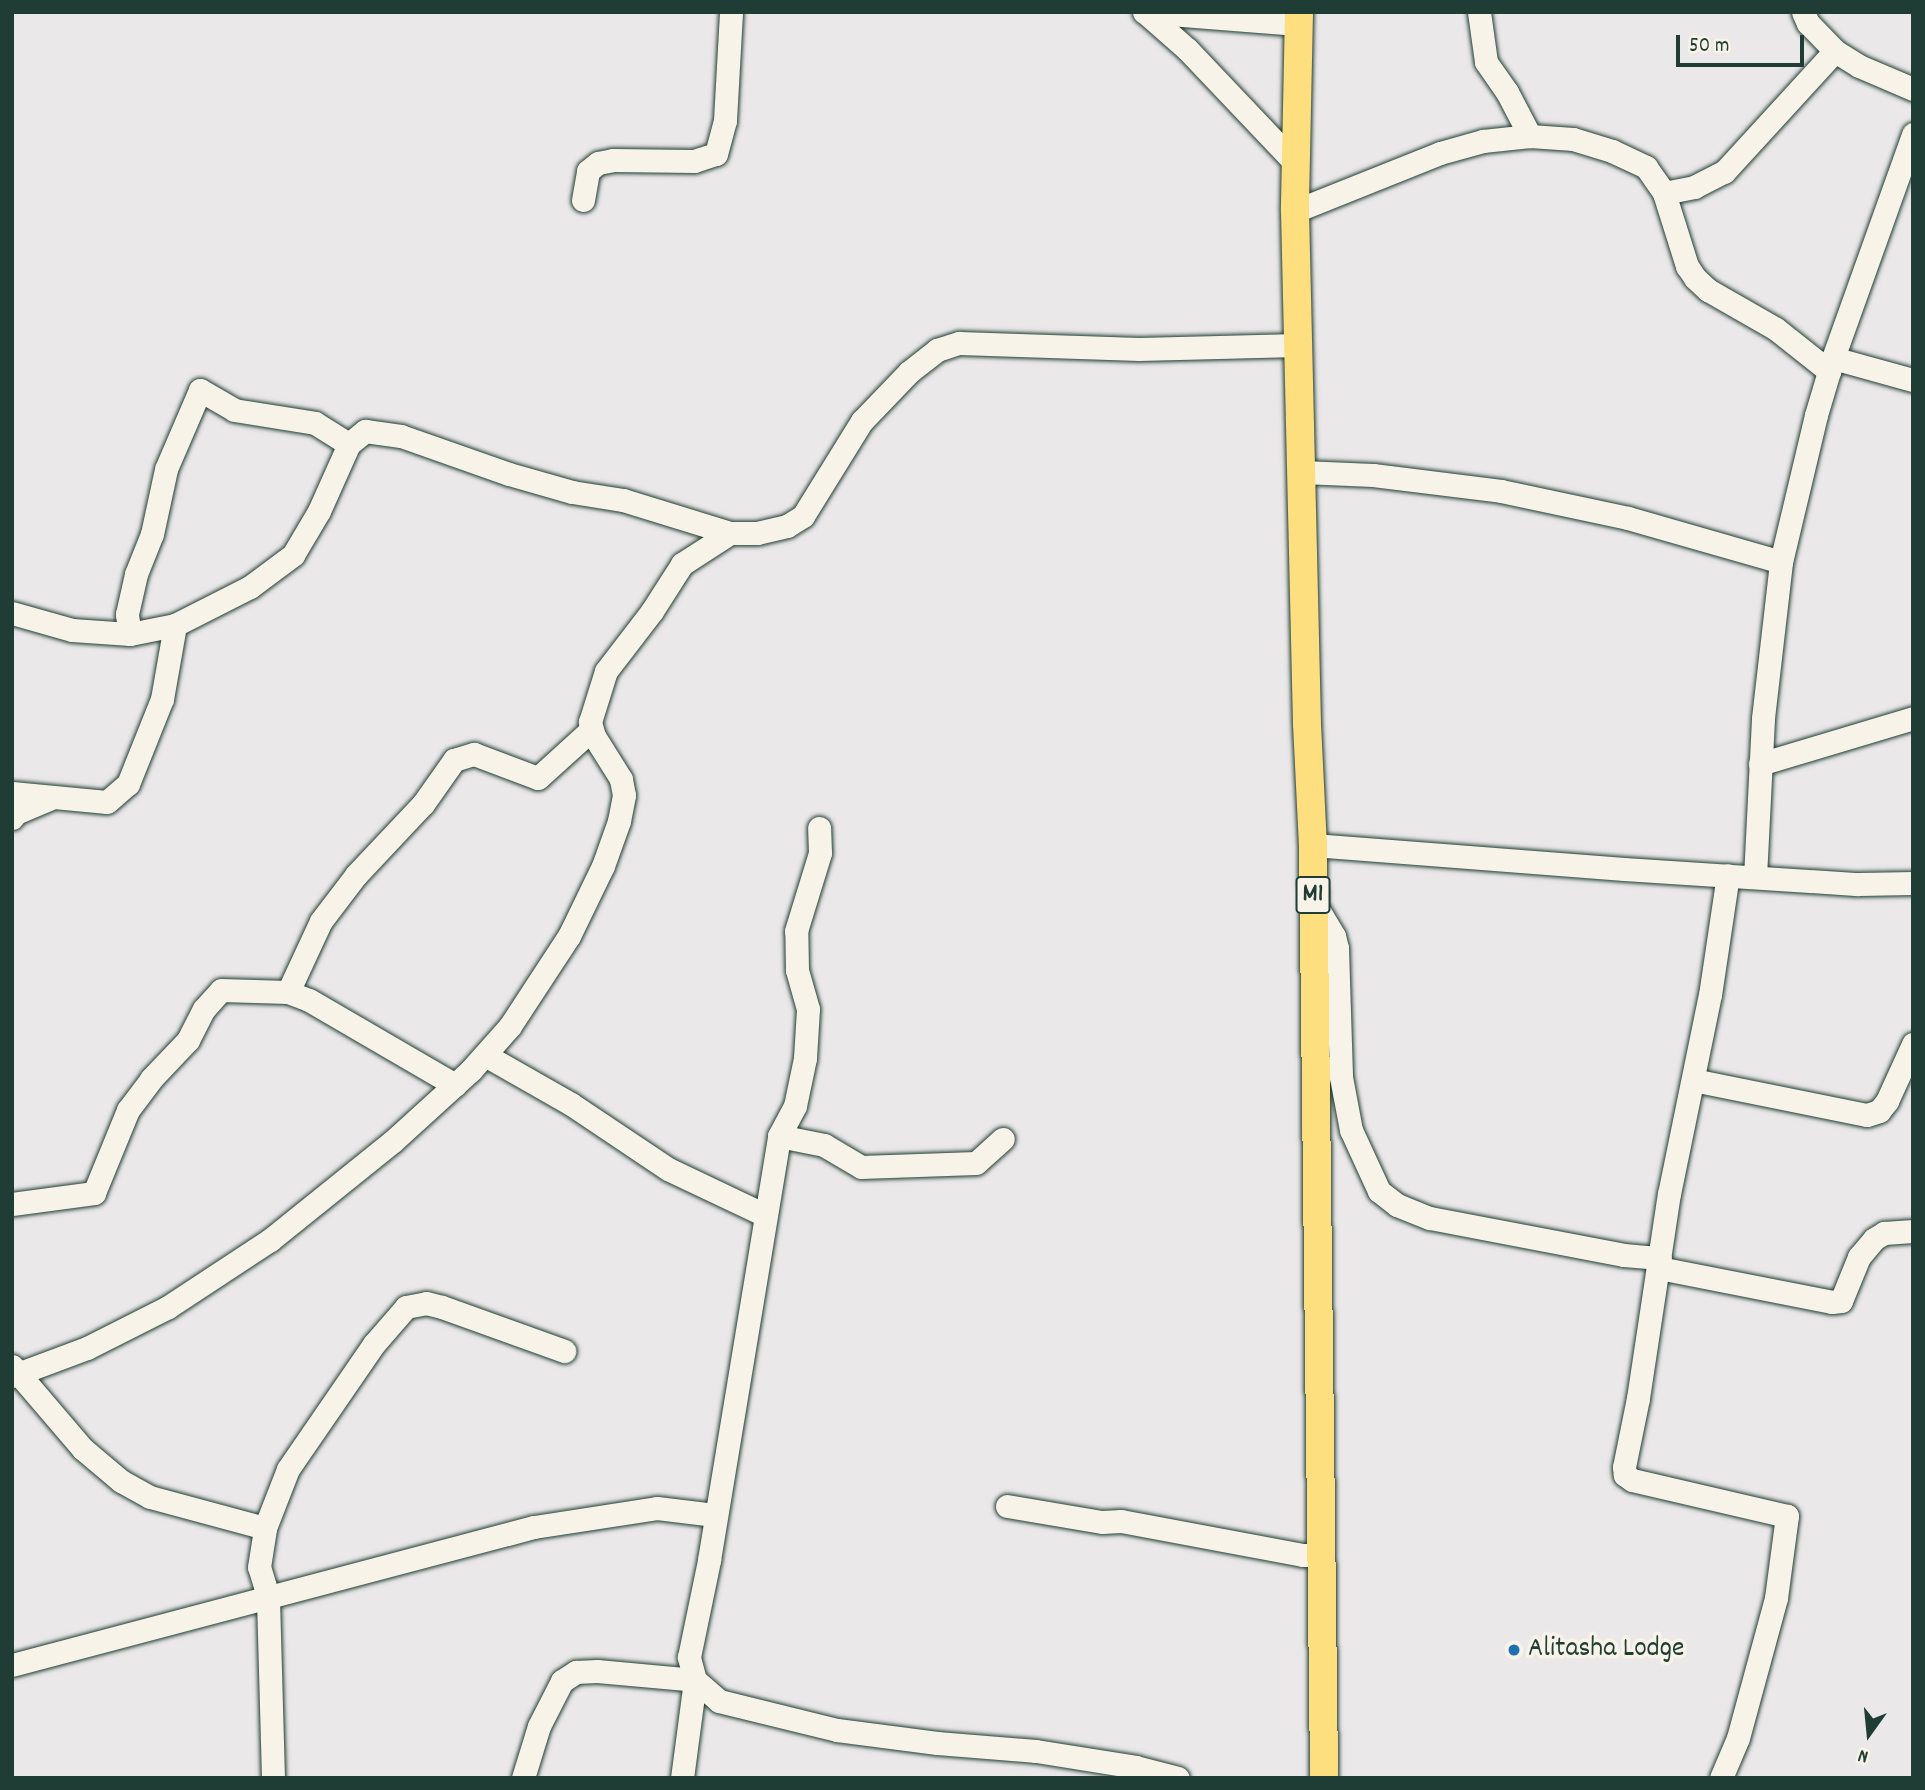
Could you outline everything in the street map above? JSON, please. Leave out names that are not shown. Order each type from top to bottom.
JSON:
[{"type":"main road","name":"M1","points":[[1298,18],[1295,211],[1307,723],[1313,845],[1324,1778]]},
{"type":"street","points":[[583,200],[589,171],[598,163],[613,160],[694,161],[716,155],[725,120],[731,12]]},
{"type":"street","points":[[1145,12],[1298,18]]},
{"type":"street","points":[[1145,12],[1187,49],[1295,163]]},
{"type":"street","points":[[1479,12],[1486,62],[1507,92],[1530,136]]},
{"type":"street","points":[[1803,12],[1808,23],[1835,51],[1859,66],[1913,89]]},
{"type":"street","points":[[1664,193],[1694,187],[1724,172],[1835,51]]},
{"type":"street","points":[[1755,877],[1762,718],[1781,562],[1831,365],[1913,134]]},
{"type":"street","points":[[1295,211],[1440,153],[1483,141],[1530,136],[1573,139],[1646,167],[1664,193],[1687,267],[1708,290],[1831,365],[1913,380]]},
{"type":"street","points":[[12,613],[72,630],[130,634],[175,625],[250,587],[293,555],[319,511],[349,443],[365,431],[401,436],[509,474],[572,492],[623,500],[730,533],[757,533],[787,526],[803,516],[862,421],[909,372],[937,350],[959,343],[1139,349],[1297,345]]},
{"type":"street","points":[[130,634],[127,614],[136,574],[152,534],[166,468],[200,390],[234,410],[315,423],[349,443]]},
{"type":"street","points":[[1302,471],[1373,475],[1501,491],[1628,518],[1781,562]]},
{"type":"street","points":[[265,1528],[150,1497],[121,1481],[83,1449],[15,1372],[87,1348],[168,1307],[249,1254],[336,1189],[455,1085],[510,1026],[569,936],[603,866],[619,821],[624,795],[621,779],[591,730],[593,705],[606,671],[652,611],[676,572],[691,556],[730,533]]},
{"type":"street","points":[[12,793],[49,799],[107,802],[128,784],[162,699],[175,625]]},
{"type":"street","points":[[1760,764],[1913,718]]},
{"type":"street","points":[[288,992],[321,921],[356,875],[423,804],[454,760],[474,754],[538,778],[591,730]]},
{"type":"street","points":[[12,818],[16,813],[49,799]]},
{"type":"street","points":[[682,1778],[695,1680],[689,1657],[779,1136],[795,1106],[805,1058],[808,1009],[797,971],[796,931],[820,853],[819,828]]},
{"type":"street","points":[[1313,845],[1728,876],[1858,884],[1913,883]]},
{"type":"street","points":[[1721,1778],[1738,1738],[1776,1598],[1787,1516],[1652,1485],[1625,1475],[1624,1467],[1660,1263],[1669,1194],[1710,995],[1728,876]]},
{"type":"street","points":[[1313,901],[1334,936],[1336,948],[1341,1077],[1351,1130],[1379,1191],[1397,1205],[1430,1218],[1660,1263],[1832,1302],[1841,1301],[1859,1257],[1874,1239],[1884,1233],[1913,1231]]},
{"type":"street","points":[[12,1204],[94,1193],[128,1110],[151,1079],[188,1040],[213,996],[221,990],[288,992],[309,1000],[455,1085]]},
{"type":"street","points":[[1693,1080],[1867,1115],[1879,1111],[1887,1101],[1913,1044]]},
{"type":"street","points":[[485,1055],[571,1104],[668,1170],[765,1215]]},
{"type":"street","points":[[779,1136],[824,1145],[861,1167],[976,1163],[1003,1139]]},
{"type":"street","points":[[273,1778],[268,1595],[259,1567],[265,1528],[288,1469],[380,1336],[406,1307],[426,1304],[443,1307],[564,1351]]},
{"type":"street","points":[[1007,1506],[1102,1522],[1121,1521],[1303,1555],[1321,1555]]},
{"type":"street","points":[[12,1665],[268,1595],[413,1561],[534,1527],[657,1508],[715,1515]]},
{"type":"street","points":[[523,1778],[549,1702],[562,1681],[576,1672],[695,1680],[719,1701],[837,1730],[937,1743],[1036,1751],[1136,1767],[1178,1778]]},
{"type":"place","name":"Alitasha Lodge","points":[[1514,1650]]}]
